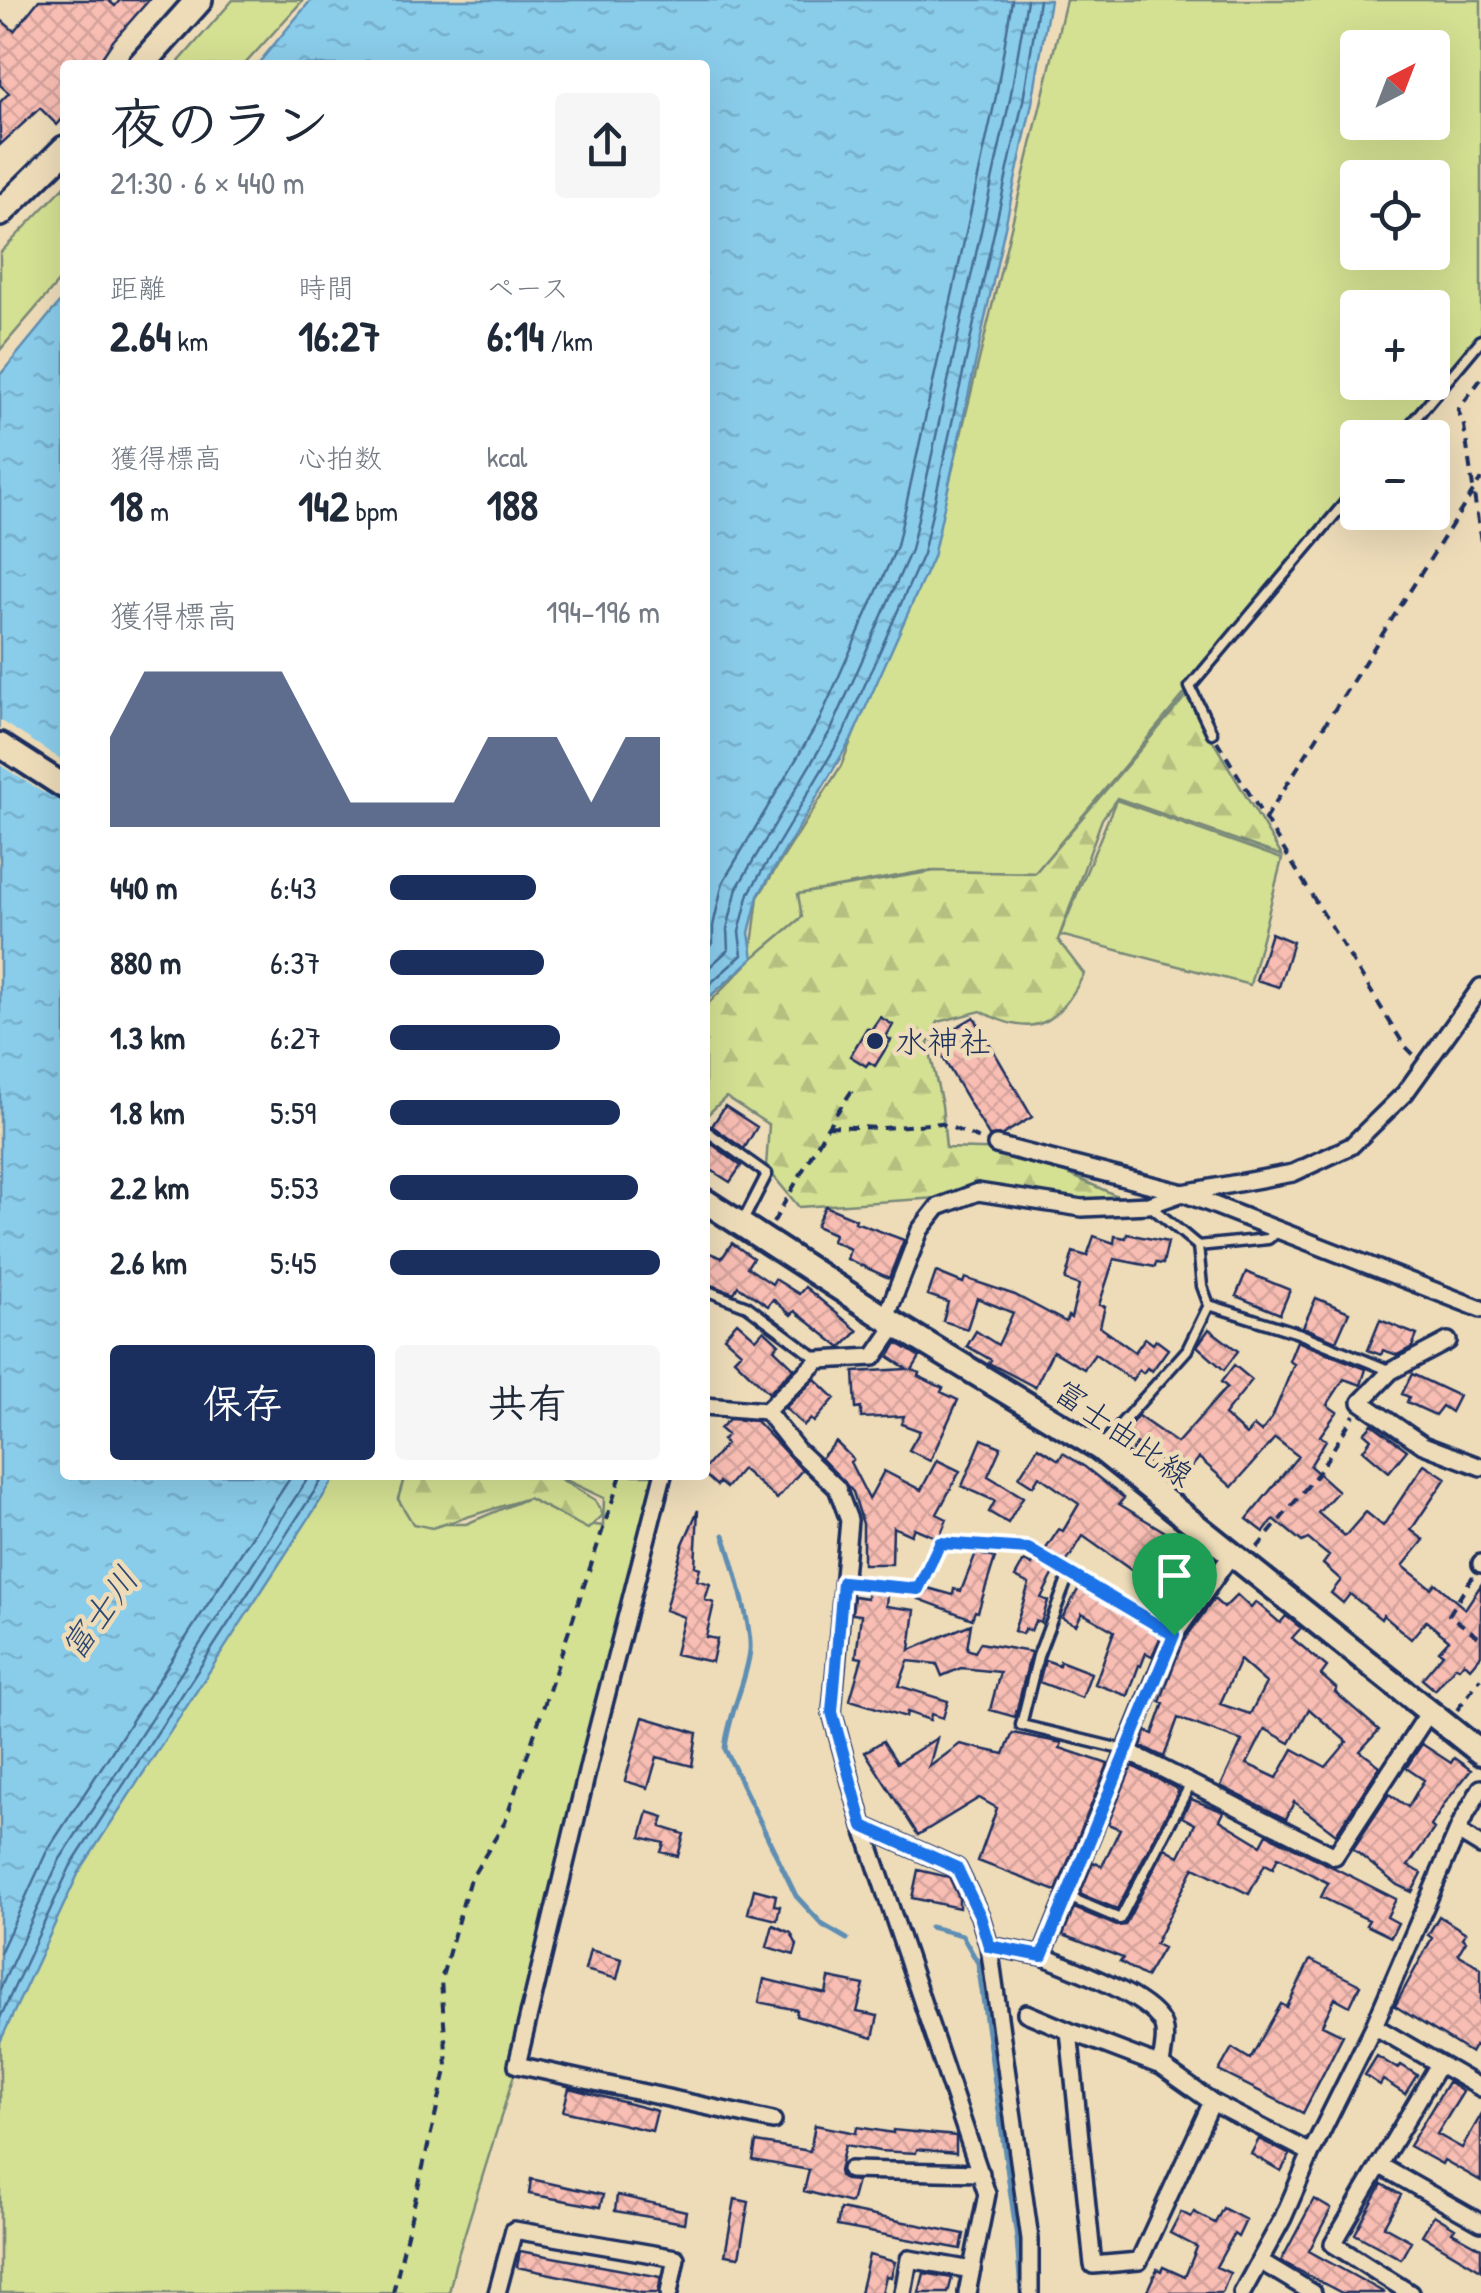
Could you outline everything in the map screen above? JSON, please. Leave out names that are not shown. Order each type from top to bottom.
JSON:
[{"type":"main road","points":[[146,60],[199,0]]},
{"type":"main road","points":[[0,213],[60,154]]},
{"type":"main road","points":[[0,745],[60,784]]},
{"type":"main road","name":"富士由比線","points":[[710,1204],[1099,1448],[1481,1753]]},
{"type":"street","points":[[710,1406],[766,1410],[819,1360],[874,1357],[891,1321],[920,1230],[938,1207],[978,1192],[1082,1208],[1149,1205],[1183,1193],[1293,1172],[1351,1146],[1405,1094],[1481,987]]},
{"type":"street","points":[[996,1145],[1183,1193],[1481,1310]]},
{"type":"street","points":[[1448,1341],[1391,1371],[1361,1402],[1423,1445],[1481,1467]]},
{"type":"street","points":[[766,1410],[836,1488],[849,1520],[832,1712],[863,1826],[987,2194],[967,2293]]},
{"type":"street","points":[[662,1480],[516,2066],[774,2121]]},
{"type":"street","points":[[1042,1956],[1174,1635],[1232,1554]]},
{"type":"street","points":[[1125,1750],[1335,1856],[1438,1718]]},
{"type":"street","points":[[1242,2293],[1284,2218],[1481,1788]]},
{"type":"street","points":[[863,1826],[957,1868],[980,1916],[989,1946],[1030,2239],[1030,2293]]},
{"type":"street","points":[[1458,1832],[1481,1846]]},
{"type":"street","points":[[989,1946],[1042,1956],[1117,1987],[1162,2021],[1165,2032],[1161,2066]]},
{"type":"street","points":[[1026,2013],[1161,2066],[1212,2102],[1311,2152]]},
{"type":"street","points":[[1374,2026],[1481,2088]]},
{"type":"street","points":[[1069,2031],[1093,2266],[1140,2261],[1212,2102]]},
{"type":"street","points":[[1410,2293],[1333,2244],[1439,2064]]},
{"type":"street","points":[[1379,2166],[1481,2223]]},
{"type":"street","points":[[850,2170],[981,2173]]},
{"type":"street","points":[[497,2293],[514,2230],[676,2258],[669,2293]]},
{"type":"street","points":[[904,2293],[910,2259],[972,2270]]},
{"type":"street","points":[[1260,2261],[1313,2293]]},
{"type":"lane","points":[[1414,420],[1481,340]]},
{"type":"lane","points":[[1212,733],[1190,687],[1340,508]]},
{"type":"lane","points":[[710,1134],[767,1174],[751,1231]]},
{"type":"lane","points":[[1099,1448],[1187,1350],[1209,1305],[1202,1286],[1198,1246],[1149,1205]]},
{"type":"lane","points":[[1198,1246],[1268,1239],[1277,1232]]},
{"type":"lane","points":[[710,1292],[747,1306],[819,1360]]},
{"type":"lane","points":[[1209,1305],[1298,1333],[1391,1371]]},
{"type":"lane","points":[[843,1582],[918,1589],[940,1543],[1028,1549],[1174,1635]]},
{"type":"lane","points":[[1070,1572],[1038,1656],[1021,1725],[1125,1750]]},
{"type":"lane","points":[[1066,1896],[1120,1919],[1190,1784]]},
{"type":"path","points":[[1481,379],[1458,410],[1464,426],[1481,542]]},
{"type":"path","points":[[1265,818],[1481,478]]},
{"type":"path","points":[[1212,733],[1404,1045],[1426,1064]]},
{"type":"path","points":[[751,1231],[780,1214],[828,1126],[856,1086]]},
{"type":"path","points":[[828,1126],[940,1124],[996,1145]]},
{"type":"path","points":[[1232,1554],[1252,1553],[1268,1536],[1319,1472],[1361,1402]]},
{"type":"path","points":[[393,2293],[447,2066],[441,1980],[469,1882],[505,1822],[618,1480]]},
{"type":"path","points":[[1481,1563],[1450,1616],[1481,1639]]},
{"type":"path","points":[[1438,1718],[1481,1678]]},
{"type":"green space","points":[[233,0],[303,0],[249,60],[180,60]]},
{"type":"green space","points":[[1066,0],[1481,0],[1481,340],[1450,377],[1450,290],[1340,290],[1340,400],[1430,400],[1413,420],[1340,420],[1340,507],[1035,873],[925,871],[799,894],[802,917],[750,961],[758,897],[841,766],[941,517]]},
{"type":"green space","points":[[60,191],[60,280],[0,350],[0,253]]},
{"type":"green space","points":[[1186,696],[1282,856],[1117,798],[1102,819],[1058,940],[1084,974],[1065,1005],[1054,1016],[1030,1026],[1016,1025],[981,1011],[938,1022],[928,1044],[942,1105],[946,1148],[1015,1150],[1124,1199],[1041,1202],[939,1198],[799,1207],[766,1167],[769,1125],[726,1097],[710,1112],[710,1002],[753,958],[802,917],[798,894],[935,871],[1035,873]]},
{"type":"green space","points":[[1116,800],[1282,859],[1250,985],[1060,935]]},
{"type":"green space","points":[[288,1480],[404,1480],[398,1499],[414,1524],[466,1524],[528,1498],[574,1522],[603,1526],[604,1498],[566,1480],[652,1480],[517,2065],[449,2293],[0,2293],[0,2015]]},
{"type":"green space","points":[[404,1480],[562,1480],[595,1500],[603,1515],[588,1529],[528,1498],[432,1528],[413,1524],[398,1499]]},
{"type":"water","points":[[311,0],[1050,0],[1032,103],[933,557],[852,738],[758,896],[749,933],[753,958],[710,997],[710,60],[261,60]]},
{"type":"water","name":"富士川","points":[[60,302],[60,1480],[334,1480],[79,1872],[0,2042],[0,375]]},
{"type":"pier","points":[[0,720],[60,759],[60,797],[47,789],[44,793],[0,765]]},
{"type":"building","points":[[39,0],[108,0],[115,6],[120,0],[149,0],[100,60],[60,60],[57,125],[40,108],[0,145],[0,102],[9,93],[0,85],[0,19],[14,31]]},
{"type":"building","points":[[1271,933],[1293,942],[1279,987],[1256,980]]},
{"type":"building","points":[[880,1017],[893,1025],[886,1037],[891,1040],[875,1066],[869,1062],[866,1066],[850,1056],[867,1028],[871,1030]]},
{"type":"building","points":[[974,1017],[1032,1117],[1002,1135],[989,1136],[933,1041]]},
{"type":"building","points":[[725,1106],[757,1127],[744,1149],[712,1126]]},
{"type":"building","points":[[712,1144],[741,1166],[730,1182],[710,1169]]},
{"type":"building","points":[[825,1206],[904,1240],[889,1278],[847,1259],[850,1249],[832,1241],[834,1234],[816,1226]]},
{"type":"building","points":[[1127,1234],[1168,1242],[1163,1264],[1156,1263],[1155,1267],[1114,1259],[1099,1305],[1105,1306],[1100,1327],[1135,1352],[1145,1338],[1168,1349],[1152,1371],[1139,1370],[1132,1380],[1095,1354],[1084,1369],[1053,1351],[1035,1387],[989,1363],[991,1360],[967,1346],[976,1331],[998,1345],[1013,1313],[977,1298],[967,1329],[943,1321],[948,1302],[928,1295],[936,1272],[963,1283],[965,1278],[1015,1295],[1066,1322],[1068,1316],[1071,1318],[1079,1285],[1065,1280],[1073,1252],[1087,1256],[1094,1236],[1114,1243],[1115,1236],[1126,1238]]},
{"type":"building","points":[[732,1243],[753,1258],[747,1267],[772,1284],[775,1279],[799,1294],[805,1287],[858,1331],[841,1348],[795,1311],[791,1315],[773,1299],[768,1306],[738,1286],[734,1293],[710,1285],[710,1253],[722,1258]]},
{"type":"building","points":[[1246,1272],[1290,1290],[1280,1314],[1236,1296]]},
{"type":"building","points":[[1316,1298],[1349,1312],[1336,1341],[1303,1327]]},
{"type":"building","points":[[1380,1320],[1417,1335],[1412,1347],[1397,1355],[1368,1350]]},
{"type":"building","points":[[737,1322],[756,1339],[764,1330],[779,1344],[774,1349],[794,1368],[769,1393],[734,1359],[741,1352],[724,1337]]},
{"type":"building","points":[[1209,1329],[1238,1351],[1224,1370],[1197,1346]]},
{"type":"building","points":[[1297,1341],[1366,1369],[1361,1385],[1344,1379],[1327,1405],[1337,1412],[1320,1436],[1326,1440],[1310,1466],[1338,1491],[1318,1513],[1345,1536],[1366,1512],[1383,1526],[1424,1464],[1446,1478],[1411,1530],[1424,1540],[1403,1566],[1431,1588],[1435,1583],[1465,1609],[1481,1585],[1481,1655],[1470,1668],[1464,1662],[1459,1668],[1456,1666],[1435,1690],[1422,1679],[1443,1654],[1439,1651],[1449,1640],[1426,1621],[1411,1639],[1350,1594],[1343,1603],[1331,1593],[1341,1580],[1323,1564],[1329,1556],[1308,1539],[1302,1542],[1274,1519],[1264,1532],[1247,1519],[1298,1456],[1275,1438],[1232,1487],[1199,1458],[1182,1479],[1160,1460],[1154,1468],[1132,1451],[1137,1444],[1123,1433],[1138,1416],[1177,1443],[1227,1387],[1221,1382],[1234,1365],[1252,1380],[1224,1415],[1246,1435],[1254,1426],[1261,1432],[1272,1418],[1294,1364],[1289,1361]]},
{"type":"building","points":[[897,1343],[920,1357],[912,1370],[920,1373],[918,1376],[958,1400],[930,1461],[909,1450],[920,1431],[901,1424],[904,1416],[861,1418],[861,1408],[856,1409],[854,1372],[907,1369],[889,1357]]},
{"type":"building","points":[[1412,1374],[1459,1396],[1451,1412],[1442,1406],[1435,1415],[1407,1402],[1409,1397],[1402,1394]]},
{"type":"building","points":[[815,1379],[835,1398],[814,1422],[811,1419],[804,1426],[785,1408]]},
{"type":"building","points":[[729,1419],[756,1421],[802,1470],[777,1499],[742,1469],[726,1488],[719,1482],[717,1486],[710,1480],[710,1462],[726,1444],[722,1440],[727,1435],[720,1429]]},
{"type":"building","points":[[1372,1424],[1407,1450],[1389,1472],[1363,1450],[1371,1439],[1364,1433]]},
{"type":"building","points":[[982,1439],[1001,1447],[988,1476],[1023,1497],[1008,1523],[989,1512],[995,1501],[962,1486]]},
{"type":"building","points":[[836,1442],[853,1459],[850,1462],[869,1499],[884,1471],[921,1490],[937,1460],[960,1471],[937,1514],[947,1519],[940,1536],[914,1528],[911,1535],[893,1527],[892,1564],[863,1564],[863,1524],[853,1492],[821,1458]]},
{"type":"building","points":[[1038,1447],[1059,1460],[1063,1453],[1085,1467],[1124,1498],[1119,1504],[1167,1533],[1157,1547],[1187,1569],[1197,1556],[1209,1566],[1169,1623],[1152,1613],[1165,1594],[1083,1536],[1066,1563],[1045,1550],[1059,1529],[1063,1531],[1079,1504],[1039,1476],[1033,1486],[1019,1477]]},
{"type":"building","points":[[698,1510],[695,1566],[700,1568],[697,1580],[710,1584],[705,1600],[714,1603],[706,1637],[717,1639],[712,1662],[675,1654],[684,1617],[665,1610],[683,1544]]},
{"type":"building","points":[[976,1553],[995,1558],[978,1612],[972,1619],[919,1599],[928,1588],[953,1595],[954,1589],[961,1591]]},
{"type":"building","points":[[1024,1561],[1032,1565],[1034,1561],[1054,1573],[1041,1598],[1048,1601],[1041,1623],[1035,1621],[1031,1631],[1025,1629],[1022,1634],[1014,1631],[1029,1584],[1015,1577]]},
{"type":"building","points":[[1079,1588],[1161,1636],[1152,1656],[1146,1653],[1139,1665],[1128,1696],[1095,1684],[1114,1631],[1082,1613],[1076,1625],[1062,1618]]},
{"type":"building","points":[[867,1592],[887,1594],[886,1606],[915,1610],[910,1650],[971,1624],[967,1649],[975,1652],[980,1643],[1031,1652],[1015,1717],[990,1710],[1000,1672],[961,1668],[942,1676],[937,1664],[908,1661],[899,1686],[948,1701],[943,1718],[931,1714],[930,1720],[907,1712],[906,1717],[850,1700],[862,1658],[856,1657],[861,1615],[852,1614],[854,1596],[867,1598]]},
{"type":"building","points":[[1237,1595],[1251,1608],[1256,1602],[1280,1623],[1286,1616],[1301,1628],[1292,1638],[1327,1667],[1321,1675],[1379,1730],[1360,1751],[1380,1766],[1336,1834],[1294,1802],[1286,1819],[1221,1786],[1242,1741],[1178,1718],[1164,1757],[1141,1746],[1146,1731],[1153,1734],[1164,1703],[1160,1702],[1182,1643],[1214,1599],[1224,1608]],"holes":[[[1240,1660],[1266,1683],[1250,1714],[1220,1704]],[[1309,1709],[1347,1742],[1326,1767],[1293,1749],[1277,1778],[1247,1764],[1265,1729],[1290,1743]]]},
{"type":"building","points":[[1045,1660],[1059,1665],[1060,1661],[1091,1673],[1082,1698],[1039,1682]]},
{"type":"building","points":[[643,1717],[697,1733],[692,1766],[657,1757],[648,1788],[625,1781]]},
{"type":"building","points":[[1013,1733],[1062,1743],[1060,1748],[1108,1764],[1056,1891],[978,1861],[997,1808],[979,1798],[918,1835],[865,1752],[883,1741],[897,1763],[937,1738],[929,1767],[960,1744],[1004,1754]]},
{"type":"building","points":[[1422,1744],[1451,1763],[1454,1758],[1471,1770],[1445,1803],[1431,1826],[1434,1829],[1408,1866],[1422,1873],[1412,1892],[1397,1885],[1353,1849],[1389,1794],[1408,1807],[1424,1780],[1406,1768]]},
{"type":"building","points":[[1132,1766],[1178,1792],[1117,1909],[1080,1894],[1093,1862],[1102,1866],[1120,1829],[1108,1824]]},
{"type":"building","points":[[1191,1799],[1224,1812],[1220,1820],[1261,1845],[1267,1834],[1396,1899],[1387,1917],[1398,1923],[1391,1937],[1366,1925],[1369,1920],[1321,1897],[1328,1883],[1278,1857],[1273,1868],[1265,1864],[1249,1894],[1194,1867],[1155,1944],[1163,1948],[1146,1977],[1120,1962],[1123,1958],[1063,1935],[1074,1908],[1117,1926],[1125,1925],[1165,1848],[1179,1856],[1195,1824],[1182,1817]]},
{"type":"building","points":[[648,1812],[664,1817],[661,1827],[684,1834],[678,1856],[661,1852],[664,1843],[641,1837]]},
{"type":"building","points":[[918,1870],[949,1877],[959,1898],[959,1908],[912,1898]]},
{"type":"building","points":[[754,1889],[776,1895],[774,1905],[780,1906],[777,1920],[748,1913]]},
{"type":"building","points":[[1439,1916],[1466,1933],[1458,1954],[1481,1968],[1481,2050],[1475,2046],[1471,2053],[1395,2006],[1432,1938],[1428,1935]]},
{"type":"building","points":[[773,1925],[791,1933],[797,1945],[794,1955],[767,1947]]},
{"type":"building","points":[[590,1950],[622,1959],[617,1979],[585,1970]]},
{"type":"building","points":[[1310,1960],[1360,1985],[1350,2006],[1335,1998],[1322,2025],[1343,2035],[1303,2113],[1219,2071],[1232,2048],[1250,2059],[1281,2004],[1287,2007]]},
{"type":"building","points":[[829,1978],[864,1985],[857,2012],[878,2016],[873,2038],[796,2016],[797,2010],[759,2002],[764,1979],[826,1994]]},
{"type":"building","points":[[1377,2056],[1417,2075],[1405,2094],[1383,2080],[1380,2085],[1365,2075]]},
{"type":"building","points":[[1448,2082],[1463,2092],[1437,2134],[1462,2148],[1481,2115],[1481,2181],[1409,2146]]},
{"type":"building","points":[[569,2088],[657,2111],[652,2131],[563,2111]]},
{"type":"building","points":[[815,2125],[856,2133],[857,2127],[956,2136],[956,2153],[879,2151],[845,2145],[839,2171],[845,2180],[857,2181],[851,2203],[804,2191],[809,2170],[753,2160],[756,2142],[810,2151]]},
{"type":"building","points":[[1259,2139],[1290,2155],[1281,2171],[1251,2154]]},
{"type":"building","points":[[531,2179],[603,2195],[600,2207],[529,2194]]},
{"type":"building","points":[[1382,2184],[1401,2195],[1384,2226],[1411,2241],[1401,2259],[1355,2234]]},
{"type":"building","points":[[617,2195],[686,2211],[684,2223],[615,2211]]},
{"type":"building","points":[[735,2199],[749,2202],[739,2257],[725,2255]]},
{"type":"building","points":[[1314,2199],[1331,2209],[1309,2251],[1385,2293],[1342,2293],[1281,2261]]},
{"type":"building","points":[[1223,2208],[1246,2220],[1216,2267],[1230,2273],[1222,2293],[1146,2293],[1157,2269],[1161,2271],[1163,2267],[1185,2277],[1197,2247],[1170,2233],[1181,2212],[1191,2217],[1194,2212],[1215,2223]]},
{"type":"building","points":[[840,2209],[964,2234],[961,2249],[837,2226]]},
{"type":"building","points":[[1434,2215],[1455,2228],[1452,2232],[1481,2248],[1481,2270],[1422,2235]]},
{"type":"building","points":[[520,2251],[661,2277],[658,2293],[517,2267]]},
{"type":"building","points":[[869,2255],[895,2262],[882,2293],[860,2293]]},
{"type":"building","points":[[924,2273],[952,2278],[948,2293],[919,2293]]},
{"type":"waterway","points":[[724,1535],[750,1639],[725,1749],[796,1896],[823,1925],[847,1939]]},
{"type":"waterway","points":[[930,1927],[962,1935],[978,1963],[1017,2238],[1021,2293]]},
{"type":"place","name":"水神社","points":[[875,1041]]},
{"type":"route","points":[[940,1543],[1028,1549],[1174,1635],[1042,1956],[989,1946],[980,1916],[957,1868],[863,1826],[832,1712],[843,1582],[918,1589],[940,1543]]}]
